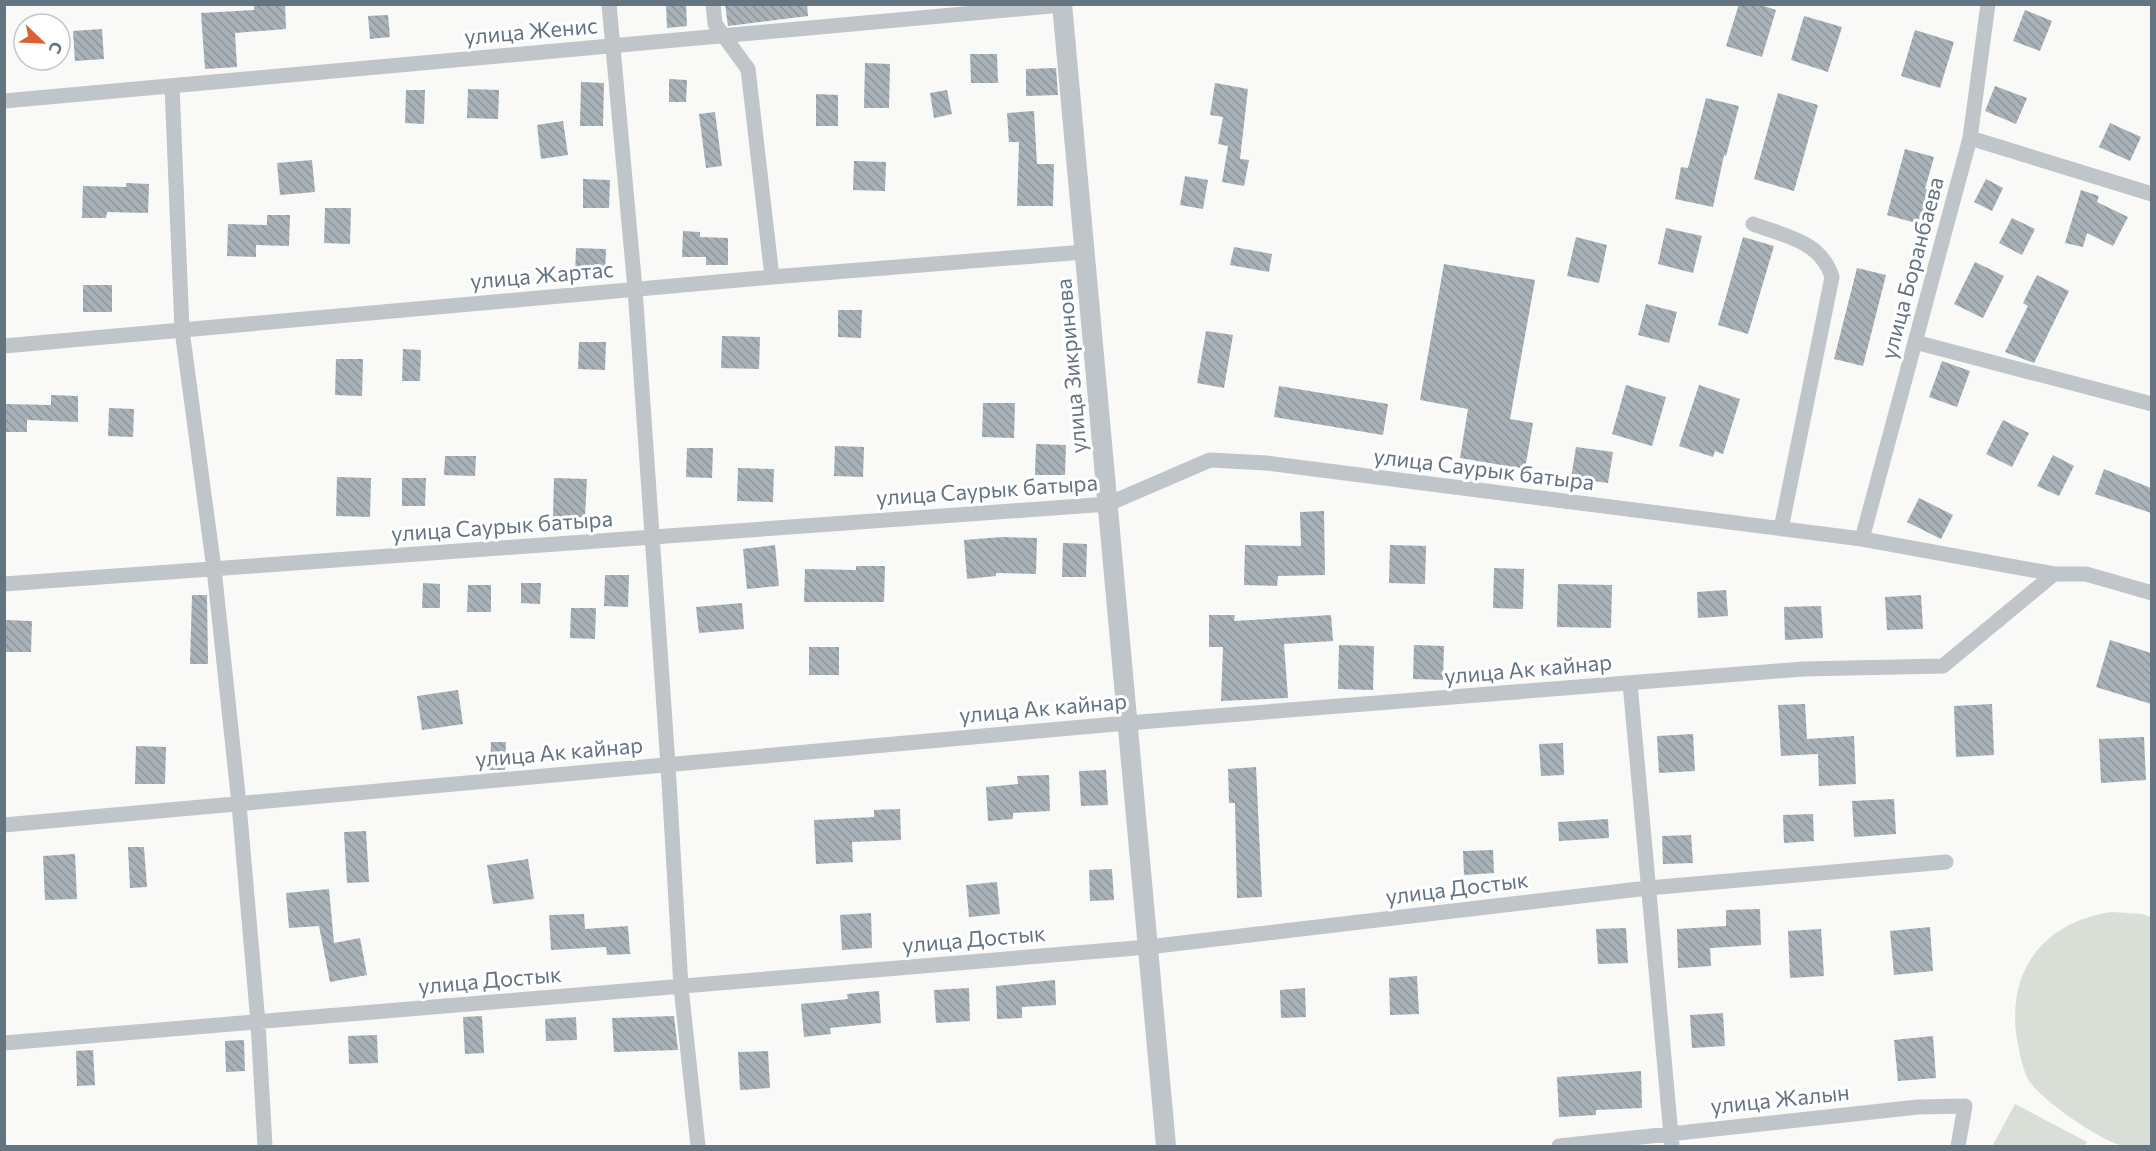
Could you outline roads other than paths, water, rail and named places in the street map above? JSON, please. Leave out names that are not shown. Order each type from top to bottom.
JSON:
[{"type":"street","points":[[609,4],[635,289],[669,765],[681,987],[698,1146]]},
{"type":"street","points":[[713,4],[715,24],[748,69],[772,277]]},
{"type":"street","name":"улица Боранбаева","points":[[1862,539],[1970,138],[1988,4]]},
{"type":"street","name":"улица Женис","points":[[4,101],[1062,5]]},
{"type":"street","name":"улица Зикринова","points":[[1062,5],[1167,1146]]},
{"type":"street","points":[[172,86],[182,330],[214,569],[239,804],[258,1023],[265,1146]]},
{"type":"street","points":[[1970,138],[2151,194]]},
{"type":"street","points":[[1753,224],[1810,245],[1827,263],[1832,277],[1781,529]]},
{"type":"street","name":"улица Жартас","points":[[4,346],[772,277],[1084,252]]},
{"type":"street","points":[[1915,342],[2151,404]]},
{"type":"street","name":"улица Саурык батыра","points":[[4,584],[1108,504],[1210,460],[1266,463],[1862,539],[2060,575],[2151,603]]},
{"type":"street","name":"улица Саурык батыра","points":[[2060,575],[2086,574],[2151,593]]},
{"type":"street","name":"улица Ак кайнар","points":[[4,825],[1127,723],[1803,669],[1943,666],[2060,575]]},
{"type":"street","points":[[1630,683],[1672,1140]]},
{"type":"street","name":"улица Достык","points":[[4,1043],[1148,947],[1648,888],[1946,862]]},
{"type":"street","name":"улица Жалын","points":[[1559,1146],[1672,1140],[1918,1107],[1965,1106],[1958,1146]]}]
